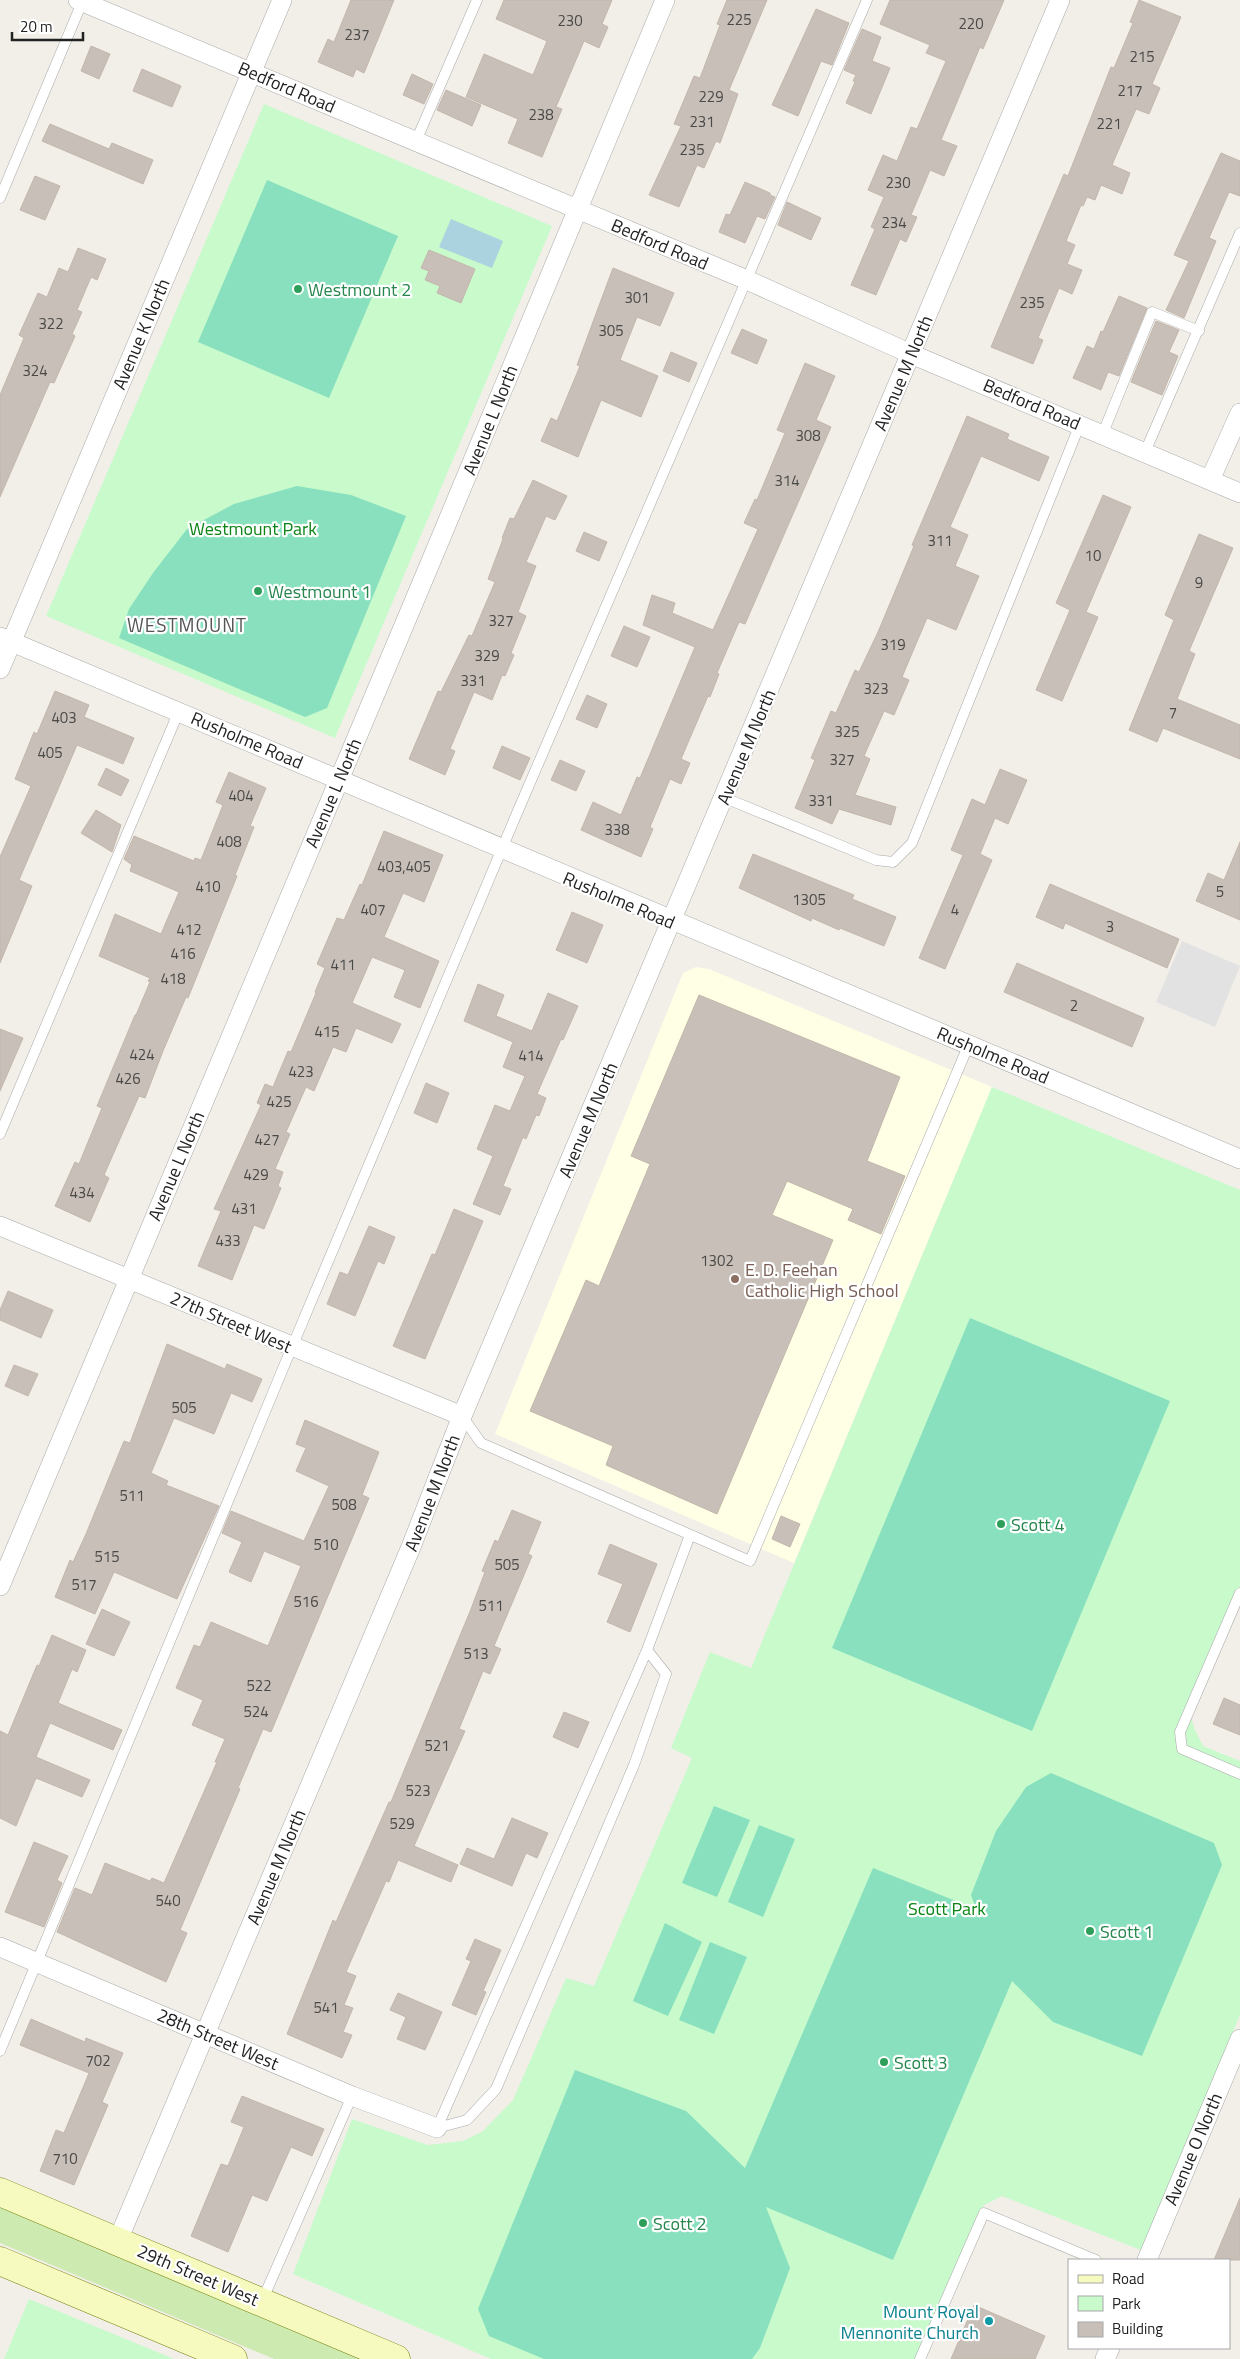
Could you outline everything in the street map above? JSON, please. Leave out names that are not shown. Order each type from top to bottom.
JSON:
[{"type":"street","name":"Avenue K North","points":[[0,668],[6,639],[282,0]]},
{"type":"street","name":"Avenue L North","points":[[0,1586],[665,0]]},
{"type":"street","name":"Avenue M North","points":[[118,2240],[411,1547],[462,1416],[725,798],[1060,0]]},
{"type":"street","name":"Bedford Road","points":[[81,1],[747,280],[911,354],[1103,433],[1240,493]]},
{"type":"street","points":[[1210,480],[1240,413]]},
{"type":"street","name":"Rusholme Road","points":[[6,639],[672,922],[969,1044],[1240,1159]]},
{"type":"street","name":"27th Street West","points":[[0,1226],[462,1416]]},
{"type":"street","name":"28th Street West","points":[[0,1947],[352,2096],[437,2128]]},
{"type":"street","name":"Avenue O North","points":[[1147,2259],[1240,2038]]},
{"type":"street","name":"29th Street West","points":[[0,2192],[118,2240],[396,2359]]},
{"type":"street","points":[[0,2261],[233,2359]]},
{"type":"lane","points":[[416,142],[477,0]]},
{"type":"lane","points":[[0,2051],[292,1347],[502,850],[867,0]]},
{"type":"lane","points":[[0,198],[81,1]]},
{"type":"lane","points":[[1145,452],[1199,332],[1240,233]]},
{"type":"lane","points":[[1103,433],[1152,312],[1199,332]]},
{"type":"lane","points":[[725,798],[876,860],[894,862],[912,843],[1080,424]]},
{"type":"lane","points":[[0,1134],[179,711]]},
{"type":"lane","points":[[462,1416],[481,1443],[750,1562],[969,1044]]},
{"type":"lane","points":[[437,2128],[647,1650],[690,1535]]},
{"type":"lane","points":[[1240,1593],[1180,1732],[1182,1749],[1240,1774]]},
{"type":"lane","points":[[437,2128],[467,2120],[496,2089],[634,1765],[663,1683],[666,1674],[647,1650]]},
{"type":"lane","points":[[262,2302],[352,2096]]},
{"type":"lane","points":[[920,2359],[984,2213],[1094,2259]]},
{"type":"shaded area","points":[[1182,941],[1240,966],[1215,1027],[1156,1002]]},
{"type":"shaded area","name":"E. D. Feehan Catholic High School","points":[[696,967],[709,969],[992,1087],[794,1563],[495,1434],[683,973]]},
{"type":"green space","name":"Westmount Park","points":[[264,104],[552,226],[335,738],[46,616]]},
{"type":"green space","name":"Westmount 2","points":[[267,180],[398,236],[329,398],[198,342]]},
{"type":"green space","name":"Westmount 1","points":[[297,486],[351,495],[406,516],[327,708],[305,717],[119,638],[129,609],[153,573],[187,529],[234,504]]},
{"type":"green space","name":"Scott Park","points":[[992,1087],[1240,1190],[1240,1587],[1190,1711],[1194,1728],[1203,1746],[1240,1761],[1240,2015],[1141,2250],[1002,2196],[984,2205],[917,2359],[491,2359],[293,2274],[352,2119],[428,2145],[463,2141],[483,2131],[513,2100],[566,1978],[594,1986],[692,1758],[671,1748],[710,1652],[751,1668]]},
{"type":"green space","name":"Scott 4","points":[[970,1318],[1170,1401],[1032,1731],[832,1648]]},
{"type":"green space","points":[[1051,1773],[1214,1843],[1222,1865],[1142,2056],[1053,2022],[1012,1981],[893,2260],[766,2207],[790,2268],[760,2348],[752,2359],[544,2359],[489,2336],[478,2309],[575,2070],[686,2111],[745,2168],[873,1868],[976,1909],[971,1895],[996,1831],[1026,1787]]},
{"type":"green space","points":[[714,1806],[750,1820],[717,1897],[682,1883]]},
{"type":"green space","points":[[759,1825],[795,1839],[763,1917],[728,1902]]},
{"type":"green space","points":[[665,1923],[702,1942],[668,2016],[633,2001]]},
{"type":"green space","points":[[710,1942],[747,1957],[714,2034],[679,2020]]},
{"type":"green space","points":[[0,2202],[372,2359],[274,2359],[0,2243]]},
{"type":"green space","points":[[29,2299],[174,2359],[4,2359]]},
{"type":"water","points":[[451,219],[503,241],[492,268],[439,247]]},
{"type":"building","points":[[351,0],[394,0],[364,73],[356,69],[353,77],[318,62],[328,39],[334,42]]},
{"type":"building","points":[[504,0],[612,0],[602,24],[608,27],[599,48],[584,41],[556,107],[562,109],[542,157],[508,143],[518,119],[466,97],[484,54],[533,75],[547,41],[496,19]]},
{"type":"building","points":[[727,0],[767,0],[729,90],[738,94],[720,143],[716,141],[704,168],[697,165],[679,207],[649,195],[681,126],[674,124],[694,76],[700,78],[720,25],[717,24]]},
{"type":"building","points":[[890,0],[1004,0],[983,49],[980,47],[941,140],[957,146],[944,176],[930,170],[911,215],[917,217],[906,242],[900,239],[876,295],[851,285],[875,229],[871,227],[884,197],[868,190],[883,155],[897,161],[911,127],[917,129],[946,61],[926,53],[930,45],[880,24]]},
{"type":"building","points":[[1139,0],[1181,17],[1152,84],[1160,88],[1149,114],[1136,109],[1112,165],[1130,173],[1122,194],[1101,185],[1095,200],[1087,197],[1083,206],[1081,205],[1066,241],[1075,245],[1067,264],[1082,270],[1072,294],[1059,288],[1038,338],[1043,340],[1033,364],[991,347],[1064,174],[1068,176],[1111,67],[1114,68],[1133,23],[1130,22]]},
{"type":"building","points":[[816,9],[849,23],[832,65],[821,61],[798,116],[772,105]]},
{"type":"building","points":[[862,29],[881,37],[872,61],[890,68],[871,114],[846,103],[856,75],[844,70]]},
{"type":"building","points":[[91,46],[110,54],[99,79],[81,71]]},
{"type":"building","points":[[142,69],[181,86],[172,107],[133,91]]},
{"type":"building","points":[[412,74],[433,84],[424,104],[403,95]]},
{"type":"building","points":[[446,90],[481,105],[472,126],[437,110]]},
{"type":"building","points":[[50,124],[109,149],[112,143],[153,160],[143,184],[42,141]]},
{"type":"building","points":[[1221,153],[1240,161],[1240,196],[1229,192],[1209,238],[1216,241],[1184,318],[1166,310],[1189,261],[1174,255]]},
{"type":"building","points":[[35,176],[60,186],[45,220],[20,210]]},
{"type":"building","points":[[745,182],[775,197],[765,219],[757,216],[745,243],[719,232],[726,214],[730,215]]},
{"type":"building","points":[[787,202],[821,218],[811,240],[778,225]]},
{"type":"building","points":[[78,248],[106,259],[97,280],[91,277],[77,310],[82,312],[72,334],[75,336],[54,383],[50,382],[0,497],[0,395],[24,338],[19,335],[38,293],[47,297],[59,268],[68,272]]},
{"type":"building","points":[[429,250],[475,269],[461,303],[437,293],[440,286],[425,280],[429,271],[421,268]]},
{"type":"building","points":[[613,268],[674,293],[660,326],[637,317],[620,360],[658,376],[641,417],[601,400],[578,457],[541,441],[551,418],[557,421],[580,366],[577,365]]},
{"type":"building","points":[[1119,296],[1147,308],[1119,376],[1108,372],[1101,390],[1073,378],[1087,346],[1094,349]]},
{"type":"building","points":[[1156,321],[1179,330],[1169,352],[1178,356],[1162,395],[1131,382]]},
{"type":"building","points":[[742,329],[767,340],[757,364],[731,353]]},
{"type":"building","points":[[671,352],[697,363],[689,382],[663,371]]},
{"type":"building","points":[[805,363],[835,376],[816,420],[831,427],[745,624],[739,622],[717,673],[719,674],[710,697],[708,696],[681,759],[690,763],[681,784],[670,779],[650,827],[653,829],[641,857],[581,830],[593,802],[621,815],[637,777],[640,778],[695,647],[643,625],[652,595],[675,603],[672,613],[713,630],[758,529],[744,523],[755,499],[757,500],[785,433],[777,430]]},
{"type":"building","points":[[967,416],[1009,434],[1007,439],[1049,457],[1039,481],[981,456],[950,527],[968,535],[955,566],[979,576],[956,630],[927,618],[902,677],[909,680],[894,715],[884,711],[864,756],[870,759],[855,795],[896,807],[891,825],[839,809],[832,824],[795,808],[815,760],[811,758],[831,711],[836,713],[855,670],[859,672],[878,632],[914,546],[912,545]]},
{"type":"building","points":[[533,480],[567,496],[555,520],[546,516],[526,562],[536,566],[518,612],[526,616],[511,653],[514,655],[505,676],[502,675],[492,700],[474,692],[450,749],[455,751],[445,775],[409,759],[438,691],[441,692],[469,635],[472,636],[495,582],[488,579],[502,538],[510,518],[514,519]]},
{"type":"building","points":[[1103,495],[1131,507],[1086,612],[1098,617],[1062,701],[1036,690],[1070,610],[1056,603]]},
{"type":"building","points":[[584,532],[607,542],[599,561],[576,551]]},
{"type":"building","points":[[1199,534],[1233,548],[1189,651],[1195,654],[1177,699],[1240,725],[1240,759],[1163,728],[1157,742],[1129,730],[1174,620],[1165,615]]},
{"type":"building","points":[[624,626],[650,637],[637,667],[611,656]]},
{"type":"building","points":[[55,691],[89,705],[84,717],[134,738],[123,764],[77,745],[19,880],[32,886],[0,963],[0,857],[31,786],[15,779],[34,732],[37,734]]},
{"type":"building","points":[[587,695],[607,704],[597,728],[576,719]]},
{"type":"building","points":[[502,746],[530,758],[520,780],[493,768]]},
{"type":"building","points":[[560,760],[585,771],[576,791],[551,780]]},
{"type":"building","points":[[106,768],[129,780],[121,796],[98,785]]},
{"type":"building","points":[[1000,769],[1027,780],[1008,824],[995,818],[980,854],[992,860],[945,969],[919,958],[963,855],[951,850],[972,799],[985,805]]},
{"type":"building","points":[[229,772],[266,788],[250,826],[254,827],[235,875],[237,876],[188,998],[186,997],[145,1098],[139,1096],[104,1175],[109,1178],[90,1222],[55,1206],[75,1162],[79,1164],[102,1108],[97,1106],[150,982],[148,981],[150,978],[99,956],[115,914],[161,934],[179,892],[130,871],[132,865],[124,859],[134,836],[194,861],[195,858],[201,860],[223,805],[216,802]]},
{"type":"building","points":[[96,810],[121,825],[112,852],[81,833]]},
{"type":"building","points":[[384,831],[443,855],[424,902],[403,893],[384,937],[439,961],[420,1008],[394,997],[405,970],[372,957],[352,1003],[401,1024],[392,1043],[356,1028],[346,1052],[333,1047],[314,1091],[306,1087],[286,1132],[290,1134],[275,1169],[283,1172],[278,1186],[281,1188],[264,1229],[254,1225],[232,1280],[198,1266],[221,1211],[214,1209],[261,1105],[257,1103],[265,1084],[273,1087],[288,1051],[291,1052],[316,993],[325,968],[317,964],[337,918],[344,920],[360,884],[362,885]]},
{"type":"building","points":[[1240,842],[1240,920],[1196,901],[1208,873],[1224,880]]},
{"type":"building","points":[[753,854],[854,895],[852,899],[896,917],[884,946],[812,918],[811,921],[739,888]]},
{"type":"building","points":[[1050,884],[1179,939],[1167,968],[1065,923],[1063,929],[1036,917]]},
{"type":"building","points":[[572,912],[603,925],[587,963],[556,950]]},
{"type":"building","points":[[1017,963],[1144,1018],[1132,1047],[1004,992]]},
{"type":"building","points":[[478,984],[504,995],[496,1016],[532,1031],[548,993],[578,1006],[537,1094],[546,1098],[539,1116],[536,1115],[526,1139],[523,1137],[503,1186],[511,1189],[500,1215],[473,1204],[493,1156],[477,1149],[495,1105],[510,1111],[525,1076],[503,1067],[513,1042],[464,1021]]},
{"type":"building","points":[[699,995],[900,1077],[867,1161],[905,1176],[881,1234],[848,1220],[853,1209],[787,1181],[772,1215],[833,1240],[717,1514],[606,1465],[613,1446],[530,1411],[586,1280],[599,1286],[650,1164],[631,1156]]},
{"type":"building","points":[[0,1029],[23,1038],[0,1091]]},
{"type":"building","points":[[426,1083],[449,1093],[437,1123],[414,1113]]},
{"type":"building","points":[[454,1209],[483,1221],[425,1359],[393,1346],[432,1254],[435,1255]]},
{"type":"building","points":[[369,1226],[395,1237],[384,1264],[378,1261],[355,1316],[327,1304],[340,1272],[348,1275]]},
{"type":"building","points":[[8,1291],[53,1310],[41,1338],[0,1320],[0,1310]]},
{"type":"building","points":[[167,1344],[225,1369],[227,1364],[262,1379],[252,1402],[231,1393],[214,1434],[174,1418],[151,1473],[168,1481],[166,1485],[219,1506],[177,1599],[114,1572],[95,1614],[55,1597],[70,1560],[73,1562],[86,1534],[124,1441],[130,1443]]},
{"type":"building","points":[[14,1365],[38,1374],[28,1396],[5,1386]]},
{"type":"building","points":[[305,1420],[379,1452],[362,1495],[369,1498],[271,1732],[263,1729],[238,1788],[240,1789],[180,1930],[187,1933],[166,1982],[57,1932],[75,1888],[92,1895],[105,1863],[150,1881],[152,1878],[164,1883],[217,1762],[215,1762],[225,1739],[192,1725],[203,1700],[176,1688],[194,1645],[200,1647],[211,1622],[268,1646],[301,1566],[264,1551],[251,1582],[229,1572],[242,1542],[222,1533],[231,1511],[304,1541],[329,1486],[296,1471],[306,1448],[296,1444]]},
{"type":"building","points":[[512,1510],[541,1522],[528,1554],[532,1556],[494,1646],[501,1649],[490,1674],[483,1671],[459,1729],[465,1731],[414,1846],[458,1865],[451,1882],[398,1860],[389,1882],[386,1881],[346,1972],[356,1976],[344,2005],[353,2008],[343,2032],[352,2035],[342,2058],[287,2034],[333,1920],[336,1922],[389,1802],[391,1802],[471,1609],[485,1572],[482,1571],[495,1540],[498,1542]]},
{"type":"building","points":[[781,1516],[800,1524],[790,1547],[772,1539]]},
{"type":"building","points":[[610,1544],[657,1564],[630,1632],[607,1622],[623,1584],[598,1574]]},
{"type":"building","points":[[102,1609],[130,1622],[114,1656],[86,1644]]},
{"type":"building","points":[[52,1635],[86,1650],[77,1672],[72,1669],[58,1703],[122,1730],[113,1750],[50,1723],[36,1757],[90,1780],[82,1797],[36,1778],[16,1826],[0,1818],[0,1731],[8,1735],[37,1665],[39,1666]]},
{"type":"building","points":[[1224,1698],[1240,1705],[1240,1735],[1213,1724]]},
{"type":"building","points":[[564,1712],[589,1722],[578,1748],[553,1737]]},
{"type":"building","points":[[512,1818],[548,1833],[537,1858],[526,1853],[512,1886],[460,1864],[467,1848],[494,1859]]},
{"type":"building","points":[[34,1842],[68,1856],[57,1880],[62,1883],[44,1927],[5,1912]]},
{"type":"building","points":[[475,1939],[501,1950],[483,1991],[486,1992],[476,2015],[452,2005],[471,1961],[466,1959]]},
{"type":"building","points":[[398,1993],[442,2012],[425,2050],[397,2039],[406,2017],[390,2010]]},
{"type":"building","points":[[31,2019],[85,2042],[86,2038],[123,2053],[102,2102],[108,2105],[74,2185],[40,2171],[56,2130],[64,2133],[89,2073],[20,2045]]},
{"type":"building","points":[[242,2096],[324,2129],[312,2156],[291,2147],[267,2201],[252,2195],[228,2252],[191,2236],[221,2164],[228,2166],[244,2127],[231,2122]]},
{"type":"building","points":[[1240,2198],[1240,2260],[1214,2259]]},
{"type":"building","name":"Mount Royal Mennonite Church","points":[[974,2305],[1045,2336],[1035,2359],[951,2359]]},
{"type":"place","name":"Westmount 2","points":[[298,289]]},
{"type":"place","name":"Westmount 1","points":[[258,591]]},
{"type":"place","name":"E. D. Feehan Catholic High School","points":[[735,1279]]},
{"type":"place","name":"Scott 4","points":[[1001,1524]]},
{"type":"place","name":"Scott 1","points":[[1090,1931]]},
{"type":"place","name":"Scott 3","points":[[884,2062]]},
{"type":"place","name":"Scott 2","points":[[643,2223]]},
{"type":"place","name":"Mount Royal Mennonite Church","points":[[989,2321]]},
{"type":"district","name":"WESTMOUNT","points":[[187,624]]}]
